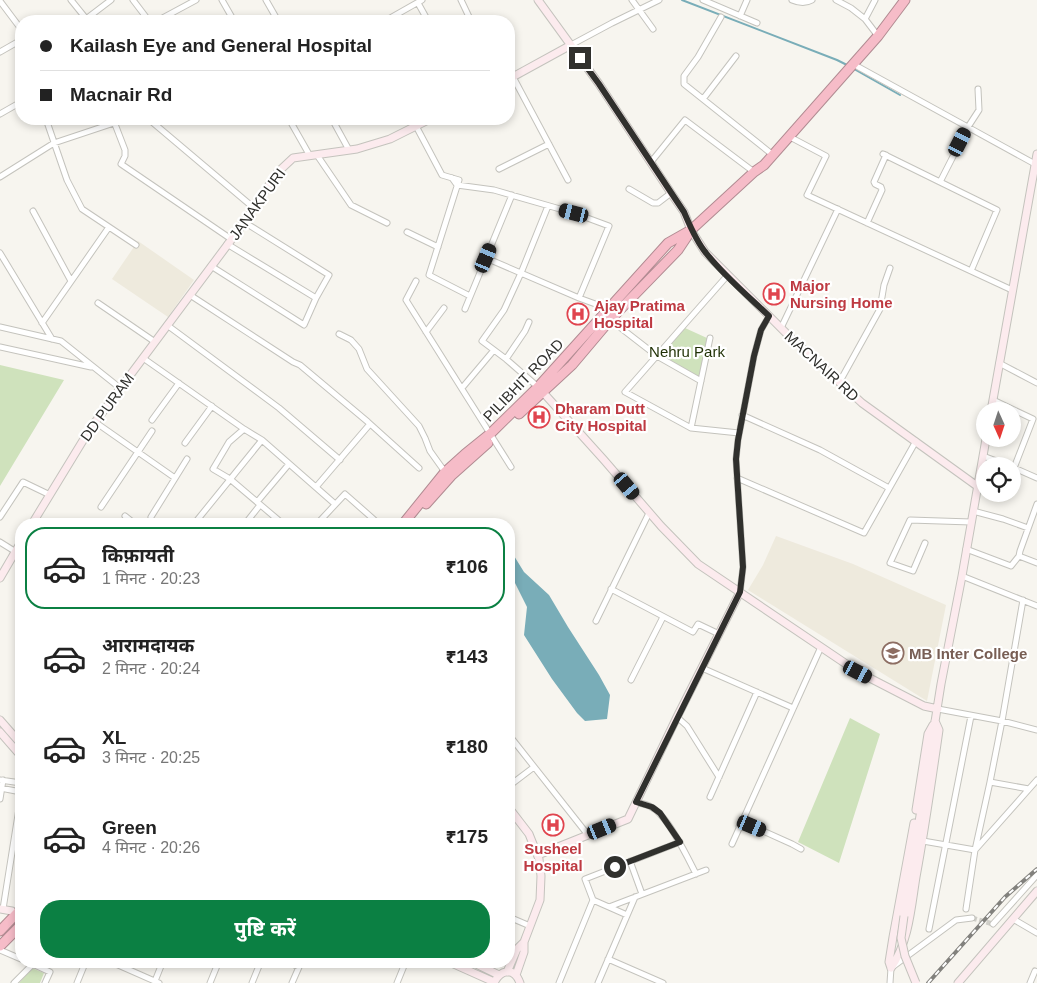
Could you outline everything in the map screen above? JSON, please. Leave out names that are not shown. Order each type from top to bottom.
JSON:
[{"type":"highway","points":[[691,230],[774,155],[878,36],[905,0]]},
{"type":"highway","name":"PILIBHIT ROAD","points":[[408,518],[446,472],[465,454],[492,435],[541,390],[608,315],[678,250],[691,230]]},
{"type":"highway","points":[[414,518],[451,476],[492,435]]},
{"type":"highway","points":[[0,931],[15,918]]},
{"type":"highway","points":[[0,948],[15,932]]},
{"type":"street","points":[[71,0],[83,15]]},
{"type":"street","points":[[93,15],[111,0]]},
{"type":"street","points":[[133,0],[145,15]]},
{"type":"street","points":[[168,15],[196,0]]},
{"type":"street","points":[[222,0],[231,15]]},
{"type":"street","points":[[266,0],[275,15]]},
{"type":"street","points":[[461,0],[468,15]]},
{"type":"street","name":"MACNAIR RD","points":[[538,0],[599,84],[671,192],[705,252],[781,328],[862,403],[976,485]]},
{"type":"street","points":[[632,0],[653,29]]},
{"type":"street","points":[[515,76],[659,0]]},
{"type":"street","points":[[702,0],[757,23]]},
{"type":"street","points":[[740,16],[747,0]]},
{"type":"street","points":[[792,0],[798,3],[806,3],[812,0]]},
{"type":"street","points":[[836,0],[851,8],[865,19],[878,36]]},
{"type":"street","points":[[865,19],[875,0]]},
{"type":"street","points":[[0,1],[15,21]]},
{"type":"street","points":[[398,15],[420,1],[426,15]]},
{"type":"street","points":[[721,17],[698,57],[684,76],[684,84],[774,155]]},
{"type":"street","points":[[0,52],[15,43]]},
{"type":"street","points":[[703,99],[736,56]]},
{"type":"street","points":[[852,66],[968,127],[1036,159],[993,400],[1032,419],[1016,457]]},
{"type":"street","points":[[515,85],[568,180]]},
{"type":"street","points":[[940,182],[968,127],[979,110],[978,89]]},
{"type":"street","points":[[0,114],[15,105]]},
{"type":"street","points":[[651,162],[685,120],[754,172]]},
{"type":"street","points":[[48,125],[67,180],[82,209],[136,245]]},
{"type":"street","points":[[0,177],[54,143],[102,125]]},
{"type":"street","points":[[115,125],[125,150],[121,164],[229,242],[316,298]]},
{"type":"street","points":[[156,125],[254,208]]},
{"type":"street","points":[[293,125],[313,156],[351,205],[387,223]]},
{"type":"street","points":[[335,125],[349,150]]},
{"type":"street","points":[[416,126],[442,175],[459,180],[429,275],[470,296]]},
{"type":"street","name":"JANAKPURI","points":[[190,295],[254,208],[277,173],[293,158],[349,150],[390,139],[416,126]]},
{"type":"street","points":[[790,137],[826,156],[808,196],[1012,290]]},
{"type":"street","points":[[498,169],[549,144]]},
{"type":"street","points":[[867,223],[882,190],[874,182],[884,155],[997,210],[971,271]]},
{"type":"street","points":[[457,185],[494,190],[574,213],[609,226],[579,298]]},
{"type":"street","points":[[628,189],[653,204],[658,203],[671,192]]},
{"type":"street","points":[[465,309],[512,195]]},
{"type":"street","points":[[548,206],[504,310],[482,341],[541,390],[661,526],[698,564],[858,672],[924,706],[1002,721],[1037,730]]},
{"type":"street","points":[[781,328],[838,209]]},
{"type":"street","points":[[33,211],[72,281]]},
{"type":"street","points":[[211,266],[304,325],[329,275],[244,222]]},
{"type":"street","points":[[42,323],[109,227]]},
{"type":"street","points":[[407,232],[438,248]]},
{"type":"street","points":[[0,253],[52,339]]},
{"type":"street","points":[[486,258],[579,298],[608,315],[657,356],[701,381]]},
{"type":"street","points":[[839,383],[880,309],[884,285],[890,268]]},
{"type":"street","points":[[727,276],[625,392],[691,428],[739,433]]},
{"type":"street","points":[[416,281],[406,300],[511,467]]},
{"type":"street","points":[[190,295],[300,365],[419,468]]},
{"type":"street","name":"DD PURAM","points":[[36,518],[94,422],[190,295]]},
{"type":"street","points":[[98,303],[155,342]]},
{"type":"street","points":[[426,332],[444,308]]},
{"type":"street","points":[[538,855],[628,819],[740,592],[743,567],[736,459],[739,433],[754,356],[761,330],[769,316]]},
{"type":"street","points":[[506,359],[529,322]]},
{"type":"street","points":[[167,325],[279,408],[340,460]]},
{"type":"street","points":[[0,327],[61,341],[120,388]]},
{"type":"street","points":[[339,334],[351,340],[359,349],[367,368],[419,426],[430,451],[446,472]]},
{"type":"street","points":[[691,428],[710,338]]},
{"type":"street","points":[[0,347],[94,368]]},
{"type":"street","points":[[462,388],[494,350]]},
{"type":"street","points":[[143,358],[262,440],[335,504]]},
{"type":"street","points":[[999,362],[1037,383]]},
{"type":"street","points":[[152,420],[179,383]]},
{"type":"street","points":[[185,443],[212,406]]},
{"type":"street","points":[[742,416],[820,450],[889,488]]},
{"type":"street","points":[[94,422],[175,478]]},
{"type":"street","points":[[316,488],[370,424]]},
{"type":"street","points":[[244,428],[229,442],[213,469],[230,479],[276,518]]},
{"type":"street","points":[[101,508],[152,431]]},
{"type":"street","points":[[199,518],[262,440]]},
{"type":"street","points":[[737,478],[864,533],[916,441]]},
{"type":"street","points":[[983,456],[984,448]]},
{"type":"street","points":[[151,516],[187,459]]},
{"type":"street","points":[[249,518],[289,464]]},
{"type":"street","points":[[1021,471],[1037,478]]},
{"type":"street","points":[[0,517],[23,482],[50,495]]},
{"type":"street","points":[[916,983],[904,956],[901,938],[941,684],[976,492]]},
{"type":"street","points":[[323,518],[345,494],[372,518]]},
{"type":"street","points":[[966,549],[1011,566],[1019,556],[1037,504]]},
{"type":"street","points":[[973,511],[1028,528]]},
{"type":"street","points":[[596,621],[649,512]]},
{"type":"street","points":[[925,543],[914,571],[890,562],[910,520],[971,522]]},
{"type":"street","points":[[0,542],[15,551]]},
{"type":"street","points":[[0,576],[15,554]]},
{"type":"street","points":[[1019,556],[1037,563]]},
{"type":"street","points":[[962,576],[1037,606]]},
{"type":"street","points":[[611,589],[693,632],[698,624],[719,634]]},
{"type":"street","points":[[966,909],[975,850],[1002,721],[1023,600]]},
{"type":"street","points":[[631,680],[663,617]]},
{"type":"street","points":[[732,844],[821,647]]},
{"type":"street","points":[[702,668],[793,708]]},
{"type":"street","points":[[710,797],[757,692]]},
{"type":"street","points":[[929,929],[971,716]]},
{"type":"street","points":[[677,717],[686,726],[719,777]]},
{"type":"street","points":[[0,720],[15,737]]},
{"type":"street","points":[[891,968],[898,957],[906,937],[923,841],[939,730],[935,721]]},
{"type":"street","points":[[890,983],[891,968],[889,962],[893,937],[915,819],[928,734],[935,721]]},
{"type":"street","points":[[0,732],[15,749]]},
{"type":"street","points":[[515,743],[588,835]]},
{"type":"street","points":[[515,781],[534,767]]},
{"type":"street","points":[[0,800],[2,780],[15,783]]},
{"type":"street","points":[[975,850],[1037,780]]},
{"type":"street","points":[[990,782],[1029,789]]},
{"type":"street","points":[[1,788],[15,792]]},
{"type":"street","points":[[636,802],[652,807],[660,813],[680,842],[696,874]]},
{"type":"street","points":[[515,816],[529,834],[538,855],[541,876],[540,900],[524,942],[524,952],[516,975]]},
{"type":"street","points":[[739,827],[752,826],[801,849]]},
{"type":"street","points":[[15,830],[2,909],[15,912]]},
{"type":"street","points":[[923,841],[975,850]]},
{"type":"street","points":[[559,983],[593,900],[585,879],[680,842]]},
{"type":"street","points":[[630,861],[642,894]]},
{"type":"street","points":[[609,907],[706,870]]},
{"type":"street","points":[[993,924],[1037,875]]},
{"type":"street","points":[[958,983],[1037,891]]},
{"type":"street","points":[[598,983],[635,897]]},
{"type":"street","points":[[593,900],[627,916]]},
{"type":"street","points":[[891,968],[956,920],[972,918]]},
{"type":"street","points":[[1013,919],[1037,934]]},
{"type":"street","points":[[515,920],[530,926]]},
{"type":"street","points":[[515,954],[524,942]]},
{"type":"street","points":[[0,948],[15,956]]},
{"type":"street","points":[[608,958],[663,983]]},
{"type":"street","points":[[14,983],[28,968]]},
{"type":"street","points":[[41,968],[50,972],[45,983]]},
{"type":"street","points":[[77,983],[83,968]]},
{"type":"street","points":[[126,968],[157,982],[161,968]]},
{"type":"street","points":[[210,983],[216,968]]},
{"type":"street","points":[[252,983],[258,968]]},
{"type":"street","points":[[292,983],[299,968]]},
{"type":"street","points":[[397,983],[403,968]]},
{"type":"street","points":[[462,968],[494,983],[499,975],[512,972],[520,983]]},
{"type":"street","points":[[484,968],[499,975]]},
{"type":"street","points":[[507,972],[509,968]]},
{"type":"street","points":[[1030,983],[1036,971]]},
{"type":"shaded area","points":[[138,241],[194,280],[168,317],[112,279]]},
{"type":"shaded area","name":"MB Inter College","points":[[776,536],[853,564],[946,605],[927,701],[748,590],[763,565]]},
{"type":"green space","name":"Nehru Park","points":[[685,328],[707,338],[699,377],[659,356]]},
{"type":"green space","points":[[0,365],[64,380],[0,486]]},
{"type":"green space","points":[[850,718],[880,734],[839,863],[798,842]]},
{"type":"green space","points":[[32,968],[44,973],[40,983],[19,983]]},
{"type":"water","points":[[515,557],[524,572],[549,595],[599,675],[610,695],[607,719],[585,721],[552,679],[524,635],[527,607],[515,583]]},
{"type":"waterway","points":[[682,0],[847,65]]},
{"type":"waterway","points":[[854,69],[900,95]]},
{"type":"tunnel","points":[[972,918],[993,924]]},
{"type":"railway","points":[[928,983],[1005,897],[1037,869]]},
{"type":"place","name":"Major Nursing Home","points":[[774,294]]},
{"type":"place","name":"Ajay Pratima Hospital","points":[[578,314]]},
{"type":"place","name":"Dharam Dutt City Hospital","points":[[539,417]]},
{"type":"place","name":"MB Inter College","points":[[893,653]]},
{"type":"place","name":"Susheel Hospital","points":[[553,825]]},
{"type":"route","points":[[580,58],[684,212],[691,230],[705,252],[769,316],[761,330],[754,356],[736,459],[743,567],[740,592],[636,802],[652,807],[660,813],[680,842],[615,867]]}]
